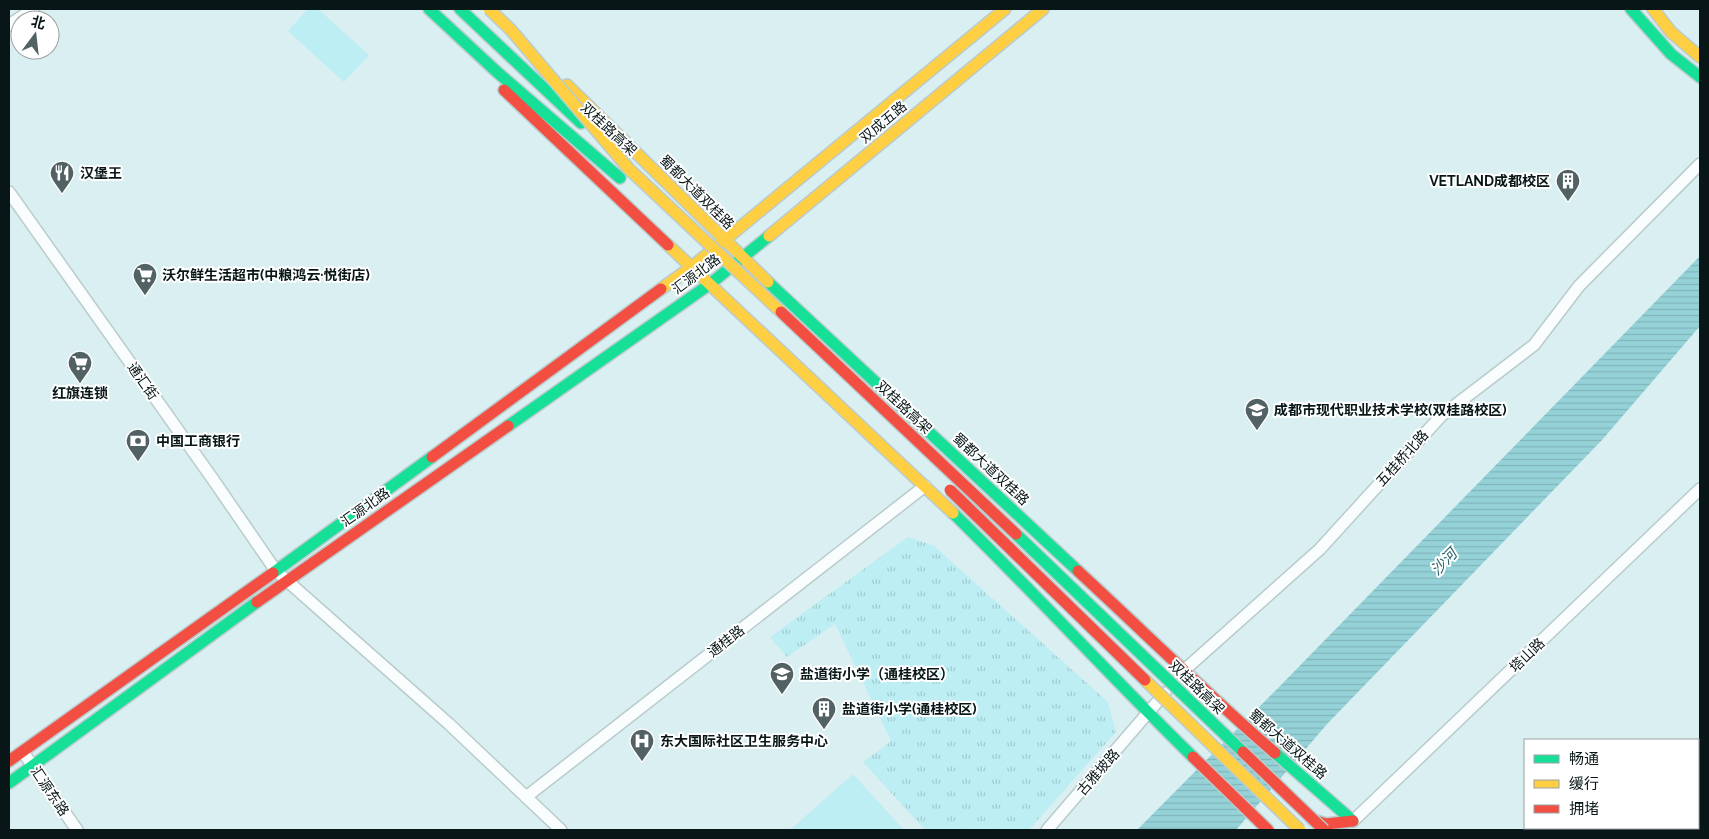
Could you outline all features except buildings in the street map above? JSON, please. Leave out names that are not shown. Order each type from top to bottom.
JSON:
[{"type":"main road","points":[[419,9],[925,486],[993,552],[1148,713],[1268,830]]},
{"type":"main road","name":"双桂路高架","points":[[429,9],[497,72],[624,181],[442,9]]},
{"type":"main road","name":"双桂路高架","points":[[460,9],[971,490],[1325,828]]},
{"type":"main road","name":"蜀都大道双桂路","points":[[484,9],[595,111],[742,258],[1184,669],[1216,702],[1362,830]]},
{"type":"main road","points":[[489,9],[511,30],[629,169]]},
{"type":"main road","name":"双成五路","points":[[723,240],[1005,9]]},
{"type":"main road","name":"双成五路","points":[[742,258],[1044,9]]},
{"type":"main road","points":[[1631,9],[1671,54],[1700,76]]},
{"type":"main road","points":[[1653,9],[1671,32],[1700,57]]},
{"type":"main road","name":"汇源北路","points":[[9,762],[276,571],[693,266],[723,240]]},
{"type":"main road","points":[[697,251],[732,285]]},
{"type":"main road","name":"汇源北路","points":[[9,783],[286,581],[710,284],[742,258]]},
{"type":"main road","points":[[944,484],[1300,830]]},
{"type":"main road","points":[[1148,713],[1172,706],[1202,721],[1302,814],[1325,828],[1353,821]]},
{"type":"street","points":[[9,26],[33,9]]},
{"type":"street","name":"五桂桥北路","points":[[1148,713],[1184,669],[1320,549],[1440,416],[1534,345],[1579,286],[1700,164]]},
{"type":"street","name":"通汇街","points":[[9,192],[207,470],[276,571],[449,724],[561,830]]},
{"type":"street","name":"通桂路","points":[[526,797],[925,486]]},
{"type":"street","name":"塔山路","points":[[1353,821],[1700,489]]},
{"type":"street","name":"古雅坡路","points":[[1047,830],[1148,713]]},
{"type":"street","name":"汇源东路","points":[[23,752],[77,830]]},
{"type":"green space","points":[[308,9],[318,9],[369,55],[344,82],[288,31]]},
{"type":"green space","points":[[908,537],[934,546],[1108,702],[1116,732],[1029,830],[925,830],[863,762],[891,741],[835,624],[787,657],[770,637]]},
{"type":"green space","points":[[853,774],[904,830],[790,830]]},
{"type":"water","name":"沙河","points":[[1700,256],[1700,326],[1602,440],[1328,723],[1236,830],[1137,830],[1281,685]]},
{"type":"traffic: fast","points":[[429,9],[497,72],[620,178]]},
{"type":"traffic: fast","points":[[460,9],[581,123]]},
{"type":"traffic: fast","points":[[1631,9],[1671,54],[1700,77]]},
{"type":"traffic: fast","points":[[508,426],[710,284],[769,236]]},
{"type":"traffic: fast","points":[[768,282],[1078,571]]},
{"type":"traffic: fast","points":[[273,573],[432,457]]},
{"type":"traffic: fast","points":[[953,513],[1193,757]]},
{"type":"traffic: fast","points":[[1016,534],[1243,752]]},
{"type":"traffic: fast","points":[[9,783],[257,602]]},
{"type":"traffic: fast","points":[[1275,753],[1353,821]]},
{"type":"traffic: slow","points":[[489,9],[511,30],[629,169],[781,312]]},
{"type":"traffic: slow","points":[[661,289],[693,266],[1005,9]]},
{"type":"traffic: slow","points":[[769,236],[1043,9]]},
{"type":"traffic: slow","points":[[1653,9],[1671,32],[1700,57]]},
{"type":"traffic: slow","points":[[567,85],[768,282]]},
{"type":"traffic: slow","points":[[668,245],[953,513]]},
{"type":"traffic: slow","points":[[1145,680],[1300,830]]},
{"type":"traffic: jam","points":[[504,90],[668,245]]},
{"type":"traffic: jam","points":[[432,457],[661,289]]},
{"type":"traffic: jam","points":[[781,312],[1016,534]]},
{"type":"traffic: jam","points":[[257,602],[508,426]]},
{"type":"traffic: jam","points":[[950,490],[1145,680]]},
{"type":"traffic: jam","points":[[1078,571],[1200,686],[1275,753]]},
{"type":"traffic: jam","points":[[9,761],[273,573]]},
{"type":"traffic: jam","points":[[1243,752],[1324,830]]},
{"type":"traffic: jam","points":[[1193,757],[1268,830]]},
{"type":"traffic: jam","points":[[1313,820],[1326,824],[1353,821]]},
{"type":"place","name":"汉堡王","points":[[62,194]]},
{"type":"place","name":"VETLAND成都校区","points":[[1568,202]]},
{"type":"place","name":"沃尔鲜生活超市(中粮鸿云·悦街店)","points":[[145,296]]},
{"type":"place","name":"红旗连锁","points":[[80,384]]},
{"type":"place","name":"成都市现代职业技术学校(双桂路校区)","points":[[1257,431]]},
{"type":"place","name":"中国工商银行","points":[[138,462]]},
{"type":"place","name":"盐道街小学（通桂校区）","points":[[782,695]]},
{"type":"place","name":"盐道街小学(通桂校区)","points":[[824,730]]},
{"type":"place","name":"东大国际社区卫生服务中心","points":[[642,762]]}]
